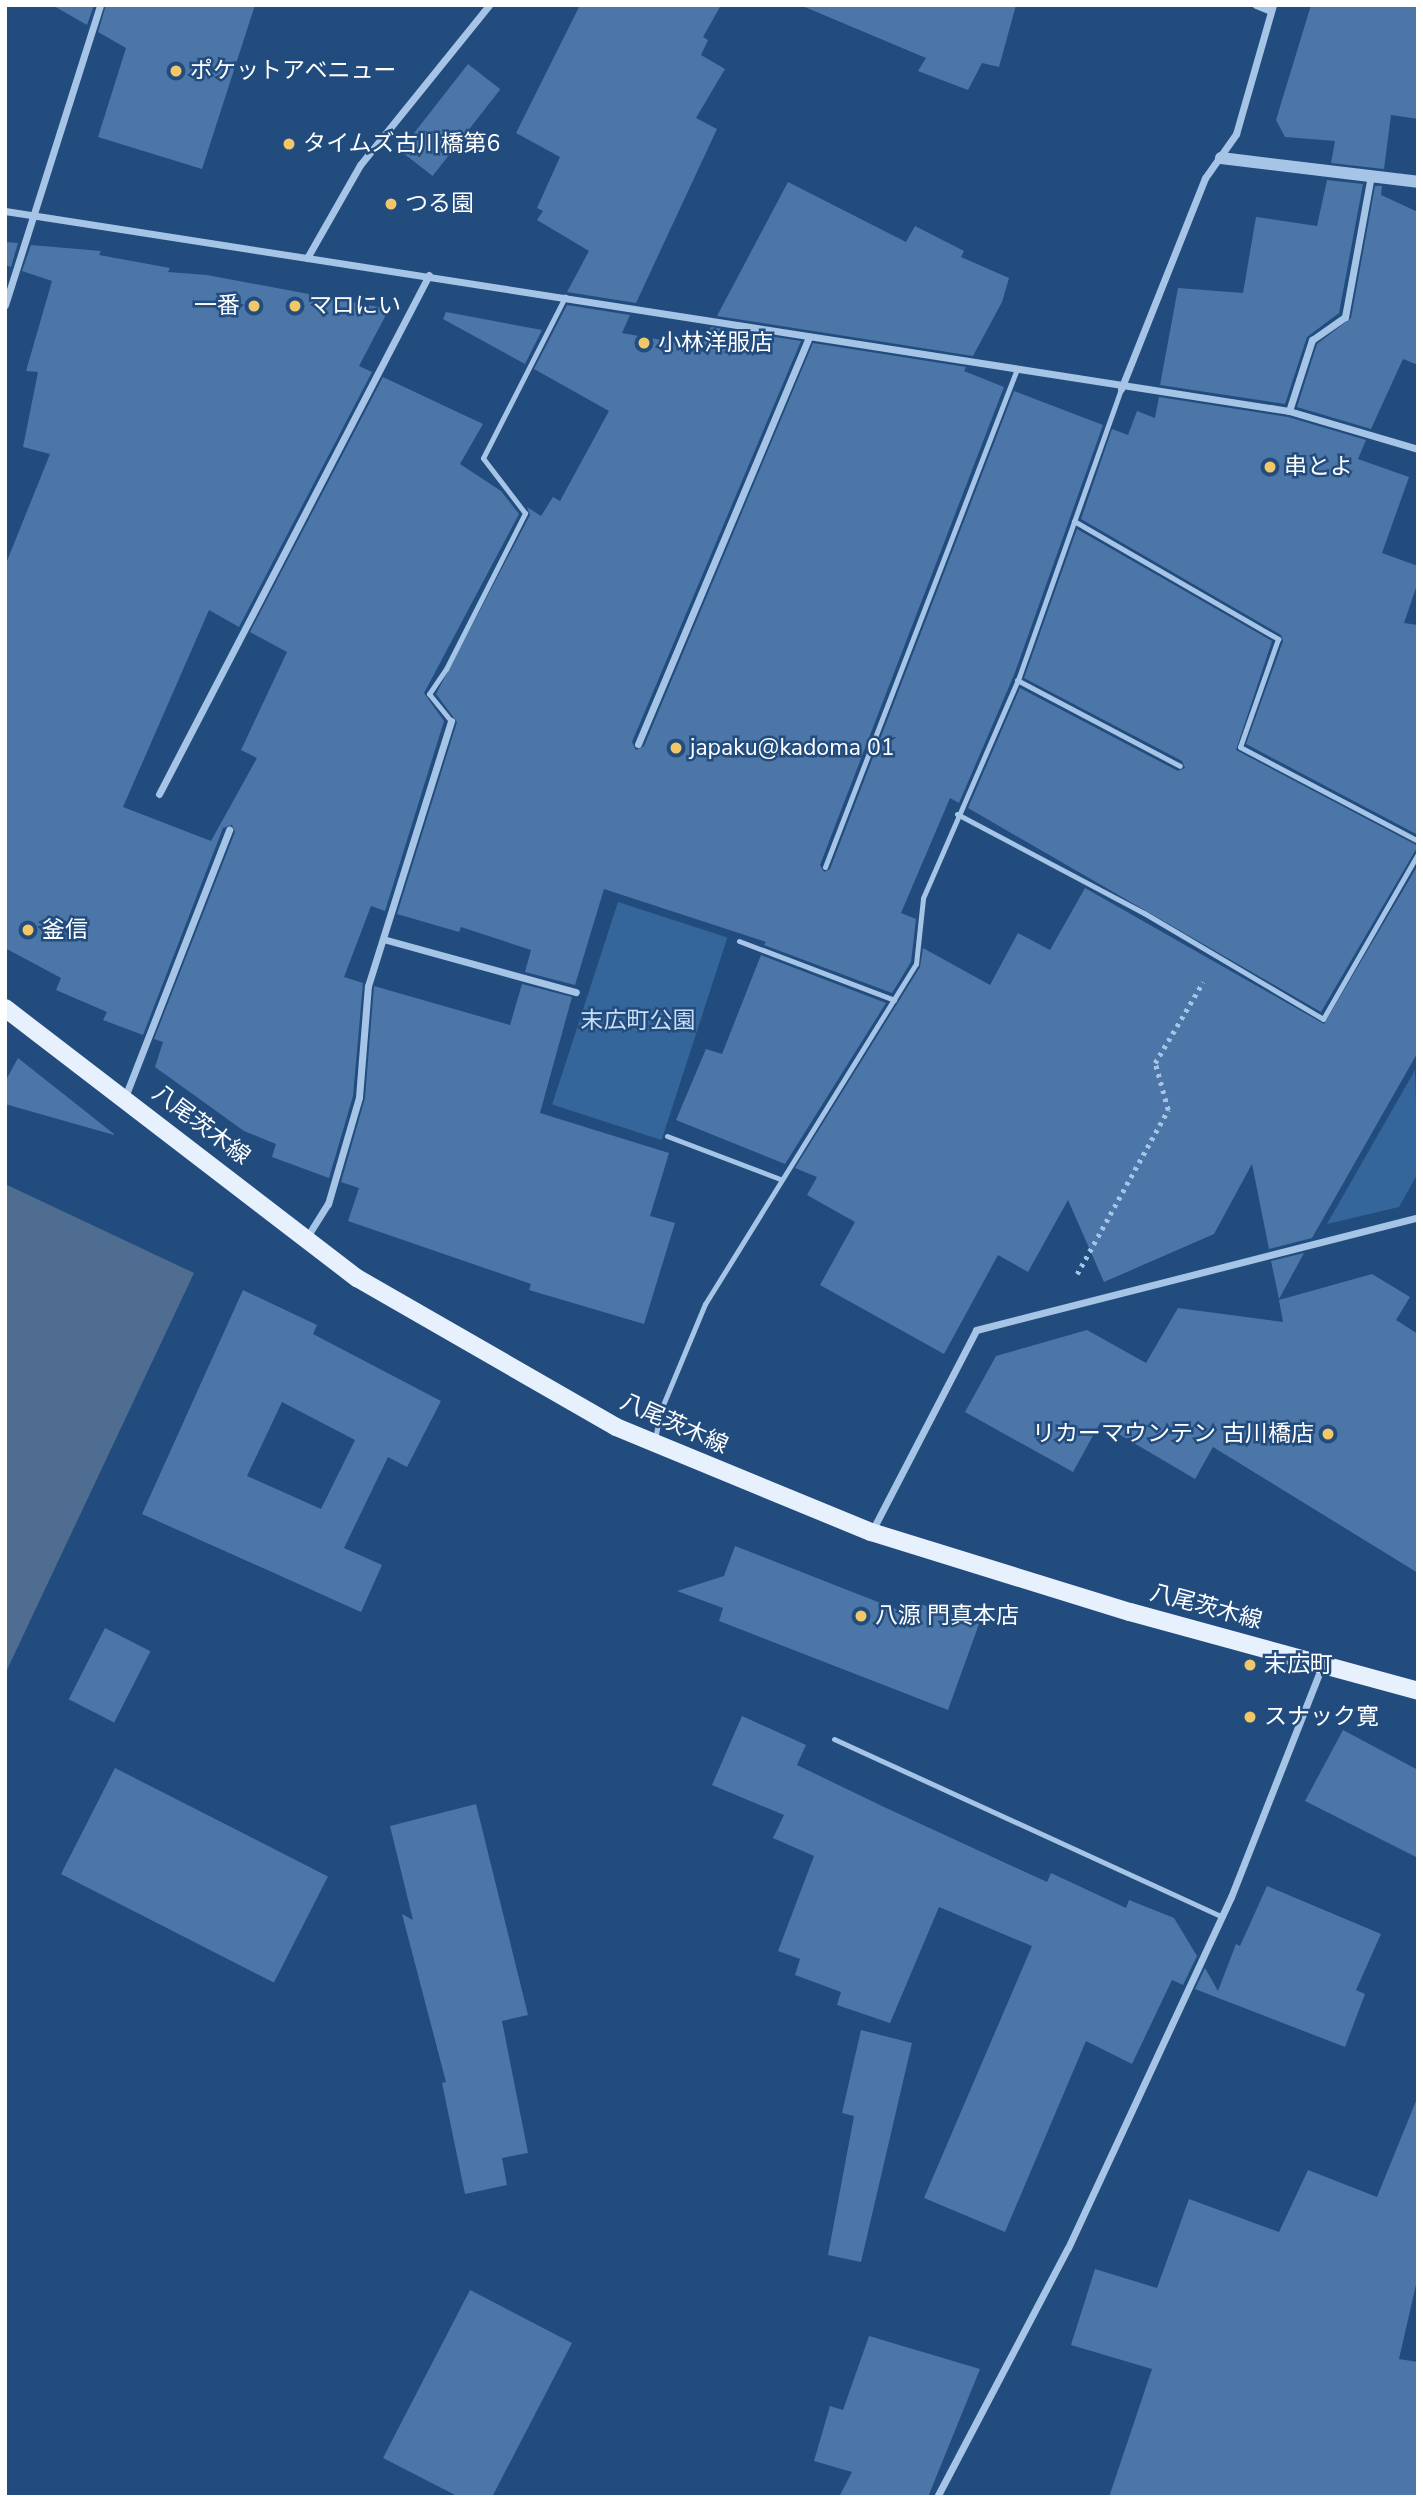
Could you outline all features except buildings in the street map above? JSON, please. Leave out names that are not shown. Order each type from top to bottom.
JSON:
[{"type":"main road","name":"八尾茨木線","points":[[5,1008],[307,1237],[357,1278],[616,1427],[872,1532],[1322,1666],[1418,1691]]},
{"type":"street","points":[[5,305],[100,5]]},
{"type":"street","points":[[307,258],[360,165],[489,5]]},
{"type":"street","points":[[1121,389],[1205,178],[1236,134],[1272,8],[1256,5]]},
{"type":"street","points":[[1221,158],[1418,182]]},
{"type":"street","points":[[1289,411],[1312,340],[1345,317],[1371,176]]},
{"type":"street","points":[[5,211],[429,275],[809,338],[1017,369],[1121,389],[1289,411],[1418,449]]},
{"type":"street","points":[[159,794],[429,275]]},
{"type":"street","points":[[638,744],[809,338]]},
{"type":"street","points":[[307,1237],[328,1205],[359,1097],[368,986],[451,721]]},
{"type":"street","points":[[124,1098],[229,830]]},
{"type":"street","points":[[383,939],[576,992]]},
{"type":"street","points":[[872,1532],[976,1330],[1418,1217]]},
{"type":"street","points":[[937,2497],[1069,2248],[1222,1917],[1322,1666]]},
{"type":"lane","points":[[451,721],[429,694],[446,668],[525,513],[483,458],[565,297]]},
{"type":"lane","points":[[825,867],[1017,369]]},
{"type":"lane","points":[[654,1444],[660,1412],[705,1304],[780,1179],[916,964],[923,898],[1017,680],[1121,389]]},
{"type":"lane","points":[[1074,521],[1278,639],[1240,747],[1418,841]]},
{"type":"lane","points":[[1017,680],[1180,766]]},
{"type":"lane","points":[[957,814],[1217,957],[1323,1019],[1418,854]]},
{"type":"lane","points":[[739,941],[894,1000]]},
{"type":"lane","points":[[667,1136],[780,1179]]},
{"type":"lane","points":[[834,1739],[1222,1917]]},
{"type":"path","points":[[1057,1310],[1168,1110],[1155,1063],[1217,957]]},
{"type":"green space","name":"末広町公園","points":[[618,902],[727,938],[662,1140],[552,1105]]},
{"type":"green space","points":[[1415,1070],[1418,1173],[1399,1207],[1327,1224]]},
{"type":"shaded area","points":[[5,1184],[194,1273],[5,1674]]},
{"type":"place","name":"ポケットアベニュー","points":[[176,71]]},
{"type":"place","name":"タイムズ古川橋第6","points":[[289,144]]},
{"type":"place","name":"つる園","points":[[391,204]]},
{"type":"place","name":"一番","points":[[254,306]]},
{"type":"place","name":"マロにい","points":[[295,306]]},
{"type":"place","name":"小林洋服店","points":[[644,343]]},
{"type":"place","name":"串とよ","points":[[1270,467]]},
{"type":"place","name":"japaku@kadoma 01","points":[[676,748]]},
{"type":"place","name":"釜信","points":[[28,930]]},
{"type":"place","name":"リカーマウンテン 古川橋店","points":[[1328,1434]]},
{"type":"place","name":"八源 門真本店","points":[[861,1616]]},
{"type":"place","name":"末広町","points":[[1250,1665]]},
{"type":"place","name":"スナック寛","points":[[1250,1717]]}]
